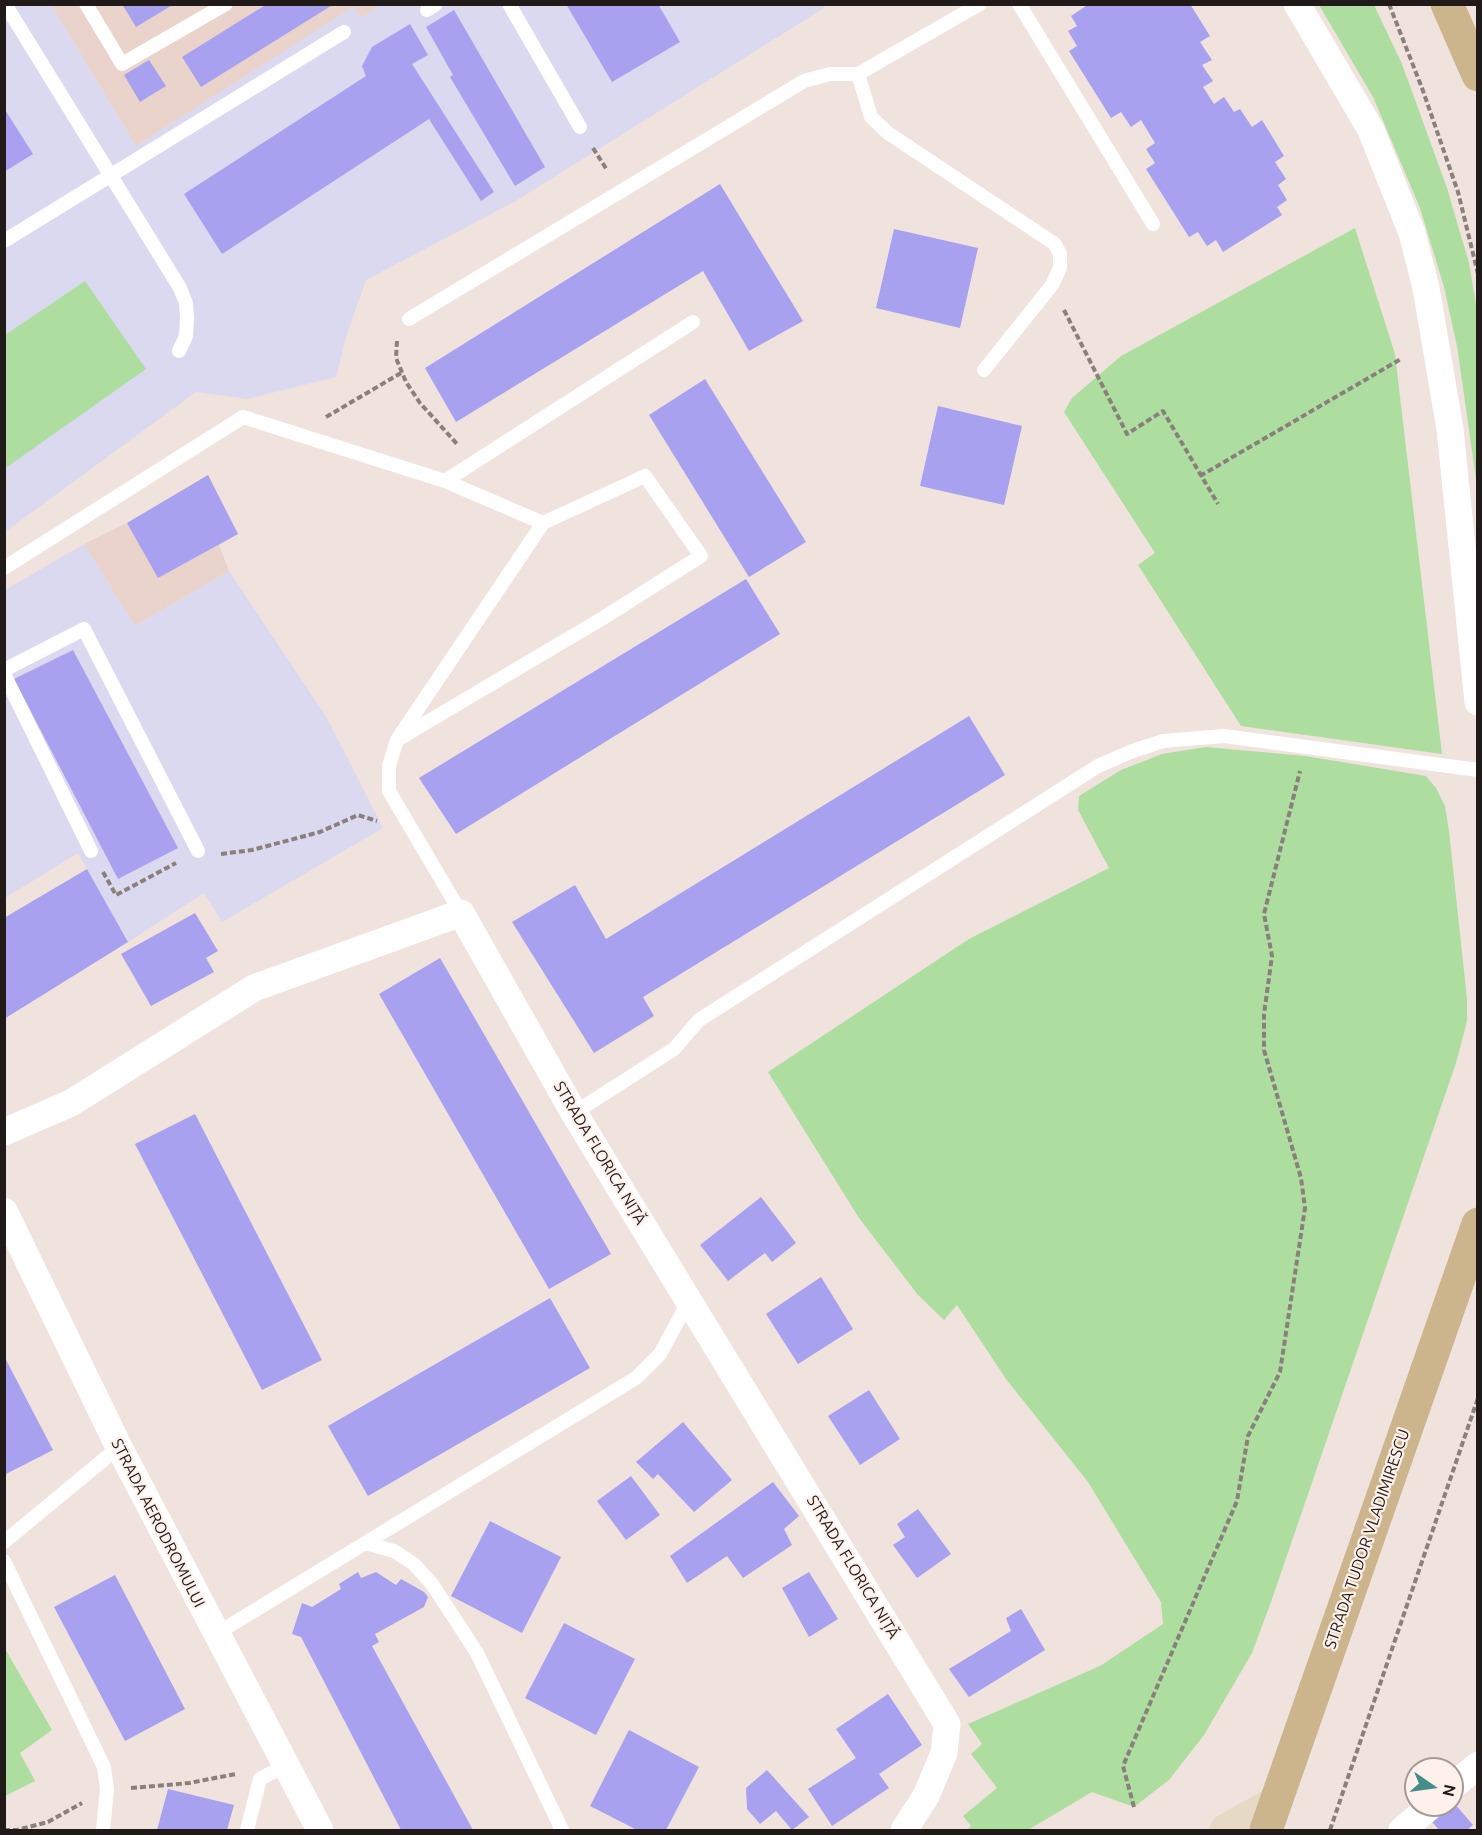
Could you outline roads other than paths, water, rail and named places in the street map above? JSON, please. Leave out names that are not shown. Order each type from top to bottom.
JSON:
[{"type":"main road","points":[[1447,4],[1478,75]]},
{"type":"main road","name":"STRADA TUDOR VLADIMIRESCU","points":[[1226,1830],[1270,1817],[1478,1224]]},
{"type":"street","points":[[1297,4],[1371,130],[1394,185],[1418,255],[1426,288],[1450,429],[1478,702]]},
{"type":"street","points":[[4,1132],[71,1103],[254,988],[461,913]]},
{"type":"street","name":"STRADA FLORICA NIȚĂ","points":[[461,913],[574,1113],[690,1299],[947,1724],[944,1754],[926,1796],[904,1830]]},
{"type":"street","name":"STRADA AERODROMULUI","points":[[4,1211],[118,1447],[284,1766],[320,1830]]},
{"type":"street","points":[[1464,1777],[1478,1765]]},
{"type":"street","points":[[1402,1830],[1418,1817]]},
{"type":"lane","points":[[5,4],[183,295],[186,303],[186,336],[179,351]]},
{"type":"lane","points":[[86,4],[122,64],[226,4]]},
{"type":"lane","points":[[509,4],[580,127]]},
{"type":"lane","points":[[409,319],[804,81],[830,74],[858,74],[980,4]]},
{"type":"lane","points":[[1019,4],[1153,224]]},
{"type":"lane","points":[[4,241],[344,32]]},
{"type":"lane","points":[[858,74],[871,117],[888,133],[1055,244],[1060,254],[1060,268],[1052,285],[984,370]]},
{"type":"lane","points":[[445,481],[693,322]]},
{"type":"lane","points":[[4,567],[243,417],[445,481],[543,523]]},
{"type":"lane","points":[[397,740],[603,618],[701,556],[645,476],[543,523],[397,740],[389,766],[389,791],[461,913]]},
{"type":"lane","points":[[91,851],[4,672],[84,629],[198,850]]},
{"type":"lane","points":[[574,1113],[674,1048],[699,1020],[709,1013],[1098,766],[1130,752],[1163,741],[1224,736],[1478,770]]},
{"type":"lane","points":[[216,1634],[636,1378],[660,1354],[690,1299]]},
{"type":"lane","points":[[4,1542],[118,1447]]},
{"type":"lane","points":[[365,1543],[394,1551],[414,1564],[432,1584],[477,1653],[561,1830]]},
{"type":"lane","points":[[4,1561],[104,1767],[107,1790],[104,1830]]},
{"type":"lane","points":[[247,1830],[260,1779],[284,1766]]}]
